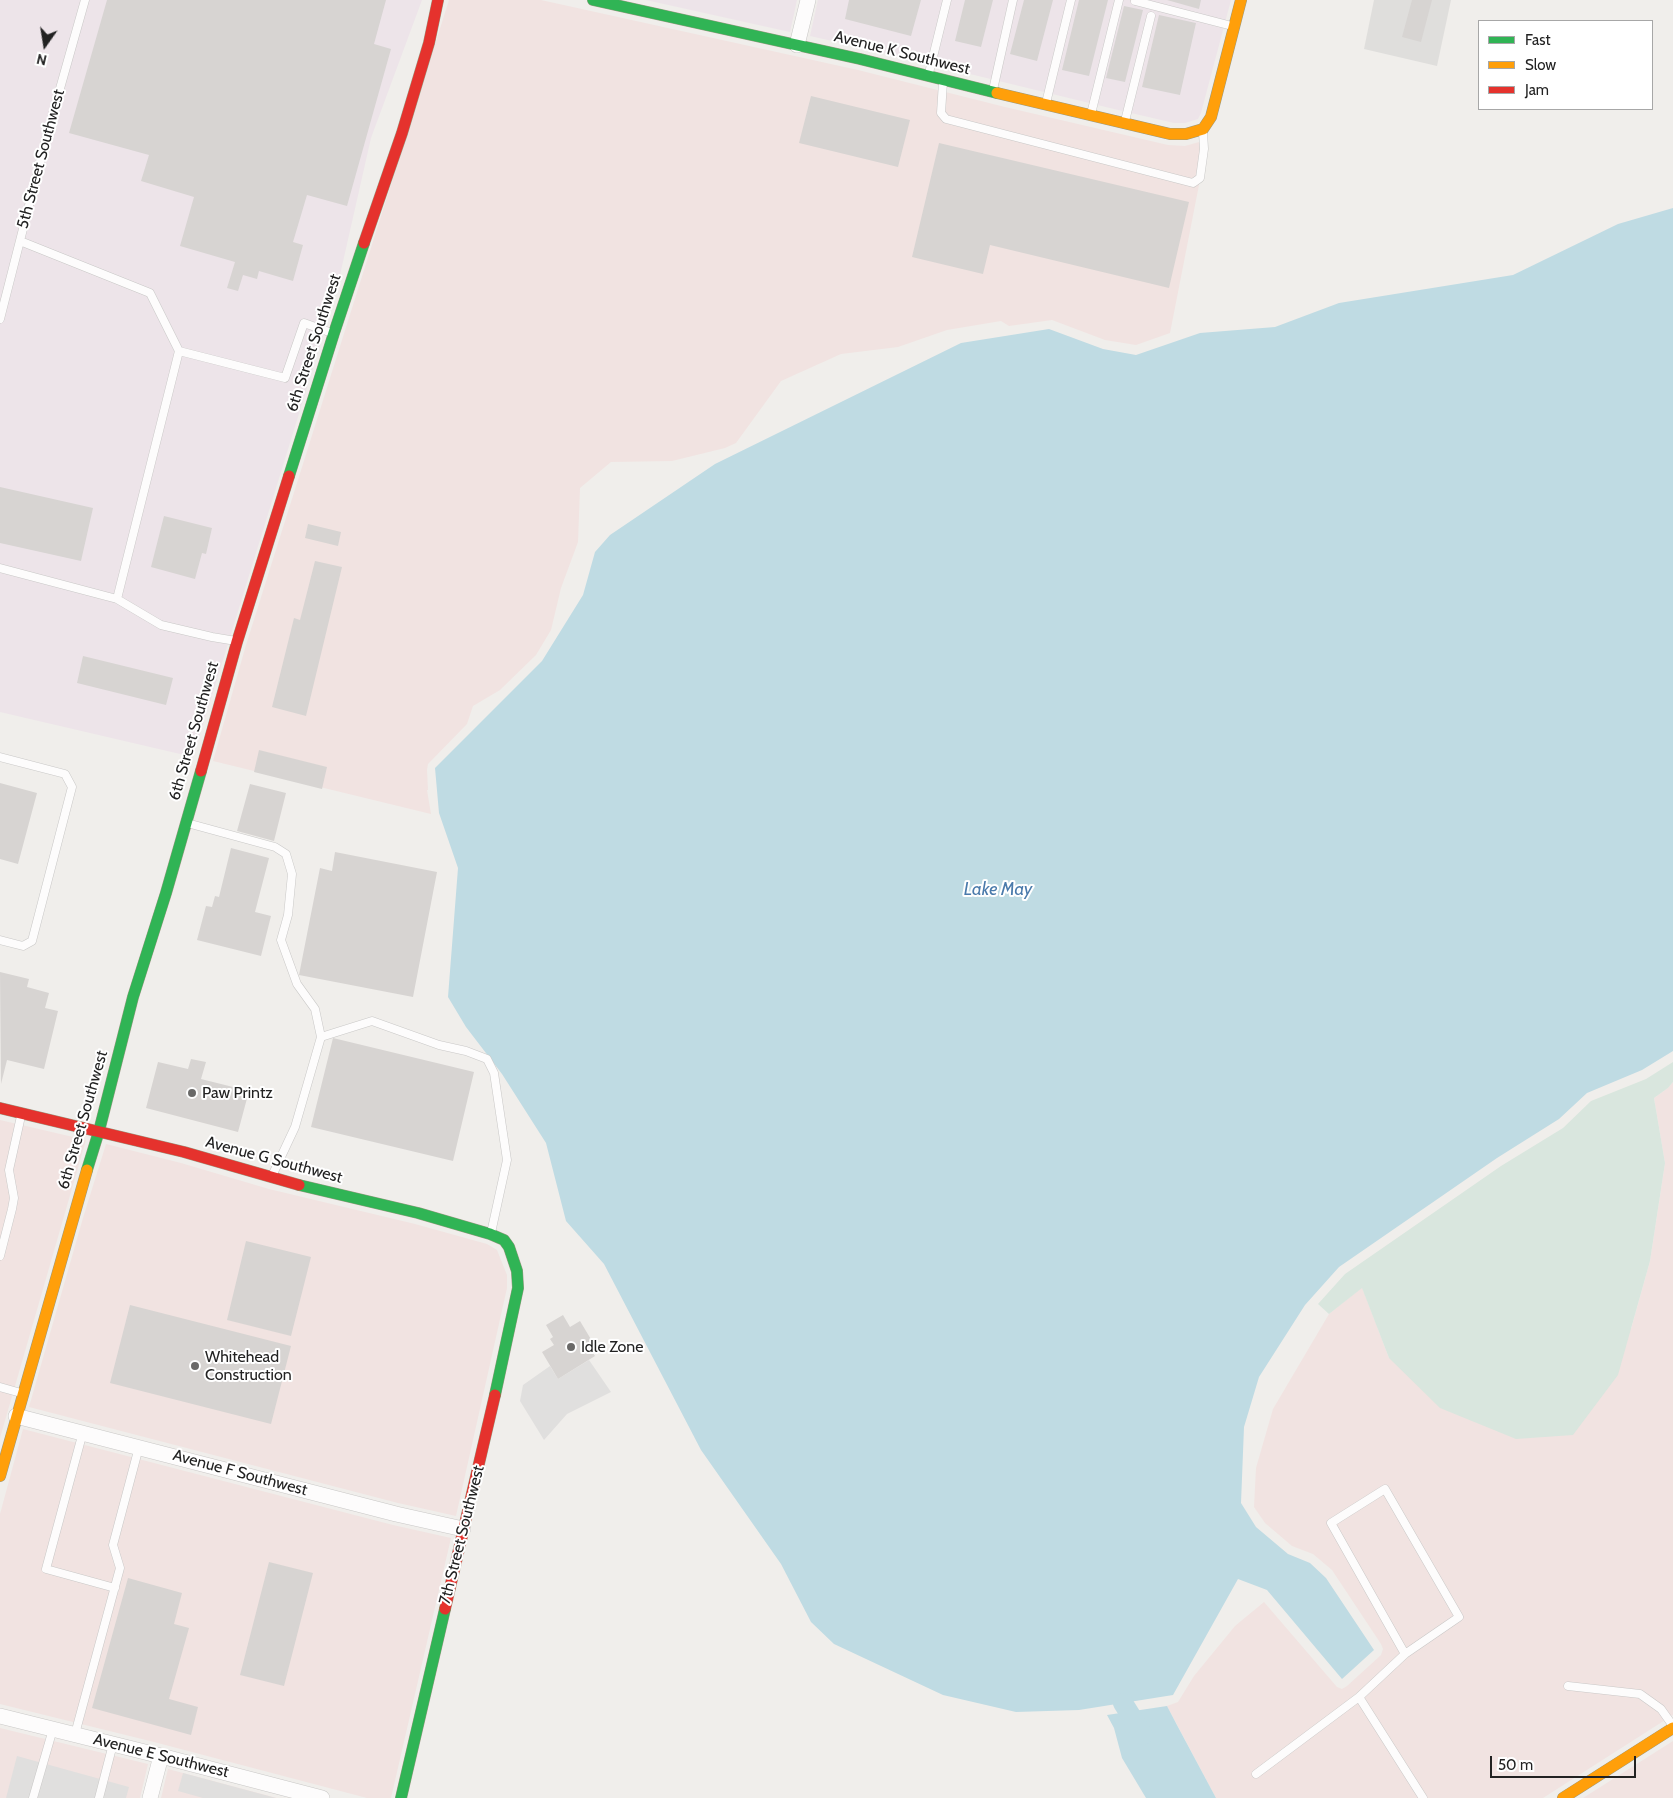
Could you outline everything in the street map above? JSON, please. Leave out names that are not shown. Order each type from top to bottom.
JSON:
[{"type":"street","name":"6th Street Southwest","points":[[0,1476],[73,1215],[99,1131],[133,997],[237,642],[334,333],[402,133],[429,43],[438,0]]},
{"type":"street","name":"Avenue K Southwest","points":[[593,0],[633,4],[1170,134],[1186,134],[1203,129]]},
{"type":"street","points":[[797,45],[808,0]]},
{"type":"street","points":[[1203,129],[1208,124],[1213,109],[1241,0]]},
{"type":"street","name":"Avenue G Southwest","points":[[0,1108],[184,1152],[271,1178],[418,1213],[490,1234],[504,1240],[509,1247],[517,1271]]},
{"type":"street","name":"7th Street Southwest","points":[[401,1798],[515,1303],[518,1288],[517,1271]]},
{"type":"street","name":"Avenue F Southwest","points":[[16,1416],[396,1514],[463,1529]]},
{"type":"street","name":"Avenue E Southwest","points":[[0,1716],[322,1798]]},
{"type":"street","points":[[1563,1798],[1673,1727]]},
{"type":"street","points":[[150,1798],[161,1756]]},
{"type":"lane","name":"5th Street Southwest","points":[[0,319],[48,131],[85,0]]},
{"type":"lane","points":[[928,75],[946,0]]},
{"type":"lane","points":[[993,92],[1013,0]]},
{"type":"lane","points":[[1045,105],[1071,0]]},
{"type":"lane","points":[[1091,116],[1119,0]]},
{"type":"lane","points":[[1135,1],[1234,26]]},
{"type":"lane","points":[[1125,123],[1152,16]]},
{"type":"lane","points":[[944,80],[941,112],[946,120],[1194,183],[1200,178],[1204,149],[1203,129]]},
{"type":"lane","points":[[20,241],[150,293],[179,351],[117,599]]},
{"type":"lane","points":[[179,351],[285,378],[304,323],[334,333]]},
{"type":"lane","points":[[0,568],[117,599],[161,625],[237,642]]},
{"type":"lane","points":[[0,757],[65,774],[72,787],[32,941],[23,946],[0,940]]},
{"type":"lane","points":[[185,823],[275,847],[286,854],[292,874],[288,915],[281,940],[297,984],[314,1009],[321,1037],[294,1127],[271,1178]]},
{"type":"lane","points":[[321,1037],[372,1021],[439,1045],[466,1051],[487,1059],[494,1073],[507,1160],[490,1234]]},
{"type":"lane","points":[[0,1256],[14,1198],[10,1170],[22,1114]]},
{"type":"lane","points":[[0,1167],[10,1170]]},
{"type":"lane","points":[[0,1387],[23,1393]]},
{"type":"lane","points":[[83,1432],[46,1569],[115,1588]]},
{"type":"lane","points":[[75,1734],[120,1568],[113,1545],[139,1447]]},
{"type":"lane","points":[[1256,1774],[1359,1696],[1405,1654],[1459,1617],[1385,1489],[1331,1522],[1405,1654]]},
{"type":"lane","points":[[1568,1686],[1640,1694],[1661,1708],[1673,1727]]},
{"type":"lane","points":[[1359,1696],[1423,1798]]},
{"type":"lane","points":[[33,1798],[53,1729]]},
{"type":"lane","points":[[99,1798],[113,1744]]},
{"type":"shaded area","points":[[0,0],[422,0],[371,138],[335,297],[193,757],[0,712]]},
{"type":"shaded area","points":[[449,0],[541,0],[858,70],[1168,145],[1185,146],[1199,142],[1202,145],[1208,139],[1170,333],[1136,345],[1105,340],[1052,320],[1009,326],[1001,321],[947,330],[898,347],[841,354],[781,381],[736,443],[725,448],[672,461],[611,462],[580,488],[578,542],[561,588],[551,630],[536,655],[500,690],[473,706],[467,724],[428,764],[427,790],[431,814],[213,761],[246,645]]},
{"type":"shaded area","points":[[646,0],[797,0],[790,32]]},
{"type":"shaded area","points":[[818,0],[1231,0],[1201,113],[1198,119],[1185,123],[1174,123],[810,36]]},
{"type":"shaded area","points":[[1374,0],[1451,0],[1437,66],[1364,49]]},
{"type":"shaded area","points":[[1673,1062],[1673,1082],[1654,1098],[1665,1163],[1650,1261],[1618,1375],[1573,1435],[1516,1439],[1440,1408],[1389,1358],[1362,1288],[1329,1314],[1318,1304],[1345,1274],[1501,1166],[1563,1128],[1591,1101],[1646,1079]]},
{"type":"shaded area","points":[[1673,1082],[1673,1715],[1543,1798],[1216,1798],[1167,1706],[1178,1702],[1194,1676],[1235,1626],[1264,1602],[1337,1687],[1342,1689],[1381,1655],[1383,1649],[1332,1570],[1313,1554],[1292,1546],[1265,1523],[1254,1507],[1256,1468],[1273,1409],[1329,1314],[1362,1287],[1389,1358],[1631,1329],[1650,1261],[1665,1163],[1654,1098]]},
{"type":"shaded area","points":[[0,1120],[86,1140],[0,1438]]},
{"type":"shaded area","points":[[106,1144],[181,1163],[269,1189],[415,1224],[487,1244],[497,1250],[507,1275],[507,1288],[456,1516],[398,1503],[29,1407]]},
{"type":"shaded area","points":[[589,1360],[611,1392],[567,1414],[544,1440],[520,1401],[523,1385],[550,1366],[558,1379]]},
{"type":"shaded area","points":[[23,1429],[393,1525],[451,1538],[391,1798],[367,1798],[0,1704],[0,1514]]},
{"type":"shaded area","points":[[0,1728],[148,1764],[140,1798],[0,1798]]},
{"type":"shaded area","points":[[1673,1741],[1673,1798],[1583,1798]]},
{"type":"shaded area","points":[[17,1756],[129,1787],[126,1798],[6,1798]]},
{"type":"shaded area","points":[[168,1769],[277,1798],[161,1798]]},
{"type":"shaded area","points":[[183,1773],[276,1798],[203,1798],[178,1791]]},
{"type":"water","name":"Lake May","points":[[1673,208],[1673,1051],[1642,1070],[1587,1093],[1559,1119],[1497,1158],[1339,1267],[1305,1305],[1259,1377],[1244,1427],[1241,1503],[1256,1527],[1288,1554],[1310,1563],[1326,1578],[1374,1650],[1342,1679],[1267,1590],[1238,1579],[1173,1695],[1079,1710],[1016,1712],[943,1695],[834,1644],[811,1622],[781,1564],[701,1450],[604,1264],[566,1221],[546,1143],[502,1074],[466,1027],[448,997],[458,868],[439,813],[435,768],[542,661],[583,595],[595,552],[610,535],[715,464],[961,343],[1049,329],[1103,349],[1136,355],[1200,333],[1275,327],[1339,303],[1513,275],[1618,224]]},
{"type":"water","points":[[1167,1706],[1216,1798],[1146,1798],[1122,1758],[1114,1728],[1107,1715]]},
{"type":"building","points":[[107,0],[386,0],[374,44],[391,49],[347,206],[307,195],[293,242],[303,245],[293,281],[259,271],[257,279],[243,275],[238,291],[227,288],[235,262],[180,246],[194,197],[141,181],[149,155],[69,133]]},
{"type":"building","points":[[849,0],[921,0],[911,36],[845,19]]},
{"type":"building","points":[[965,0],[993,0],[981,47],[955,41]]},
{"type":"building","points":[[1024,0],[1053,0],[1037,61],[1010,54]]},
{"type":"building","points":[[1079,0],[1108,0],[1089,76],[1062,70]]},
{"type":"building","points":[[1167,0],[1201,0],[1199,9]]},
{"type":"building","points":[[1412,0],[1432,0],[1421,42],[1402,37]]},
{"type":"building","points":[[1124,6],[1143,10],[1125,82],[1106,78]]},
{"type":"building","points":[[1159,15],[1196,23],[1180,95],[1142,87]]},
{"type":"building","points":[[811,96],[910,120],[898,167],[799,143]]},
{"type":"building","points":[[939,143],[1189,202],[1169,288],[990,245],[983,274],[912,257]]},
{"type":"building","points":[[0,487],[93,508],[81,561],[0,543]]},
{"type":"building","points":[[164,516],[212,528],[206,554],[202,553],[195,579],[151,567]]},
{"type":"building","points":[[308,524],[341,532],[338,546],[305,538]]},
{"type":"building","points":[[315,561],[342,567],[306,716],[272,707],[294,618],[300,620]]},
{"type":"building","points":[[83,656],[173,678],[166,705],[77,683]]},
{"type":"building","points":[[259,750],[327,767],[322,789],[254,772]]},
{"type":"building","points":[[0,783],[37,793],[18,864],[0,859]]},
{"type":"building","points":[[250,784],[286,793],[274,841],[237,831]]},
{"type":"building","points":[[231,848],[269,858],[255,912],[271,916],[261,956],[197,940],[206,906],[212,907],[215,896],[219,897]]},
{"type":"building","points":[[335,852],[437,872],[413,997],[299,975],[320,868],[332,871]]},
{"type":"building","points":[[0,972],[29,979],[27,987],[49,993],[45,1008],[58,1011],[44,1069],[7,1060],[1,1084]]},
{"type":"building","points":[[333,1038],[474,1072],[453,1161],[311,1127]]},
{"type":"building","points":[[191,1059],[206,1062],[201,1079],[249,1091],[238,1132],[146,1108],[158,1062],[188,1069]]},
{"type":"building","points":[[246,1241],[311,1257],[291,1336],[227,1320]]},
{"type":"building","points":[[130,1305],[291,1346],[271,1424],[110,1383]]},
{"type":"building","name":"Idle Zone","points":[[563,1315],[570,1327],[580,1321],[595,1346],[590,1348],[595,1356],[558,1379],[542,1352],[554,1345],[550,1339],[553,1337],[546,1325]]},
{"type":"building","points":[[269,1562],[313,1573],[284,1686],[240,1675]]},
{"type":"building","points":[[128,1578],[182,1593],[174,1624],[189,1628],[169,1699],[198,1707],[191,1735],[92,1708]]},
{"type":"waterway","points":[[1123,1703],[1143,1735]]},
{"type":"traffic: fast","points":[[593,0],[860,59],[997,93]]},
{"type":"traffic: fast","points":[[289,476],[364,243]]},
{"type":"traffic: fast","points":[[87,1170],[99,1131],[133,997],[166,893],[201,771]]},
{"type":"traffic: fast","points":[[299,1185],[418,1213],[490,1234],[504,1240],[509,1247],[517,1271],[518,1288],[495,1395]]},
{"type":"traffic: fast","points":[[401,1798],[445,1609]]},
{"type":"traffic: slow","points":[[997,93],[1170,134],[1186,134],[1203,129],[1211,117],[1241,0]]},
{"type":"traffic: slow","points":[[0,1476],[87,1170]]},
{"type":"traffic: slow","points":[[1563,1798],[1673,1728]]},
{"type":"traffic: jam","points":[[364,243],[402,133],[429,43],[438,0]]},
{"type":"traffic: jam","points":[[201,771],[237,642],[289,476]]},
{"type":"traffic: jam","points":[[0,1108],[184,1152],[299,1185]]},
{"type":"traffic: jam","points":[[445,1609],[495,1395]]},
{"type":"place","name":"Paw Printz","points":[[192,1093]]},
{"type":"place","name":"Idle Zone","points":[[571,1347]]},
{"type":"place","name":"Whitehead Construction","points":[[195,1366]]}]
